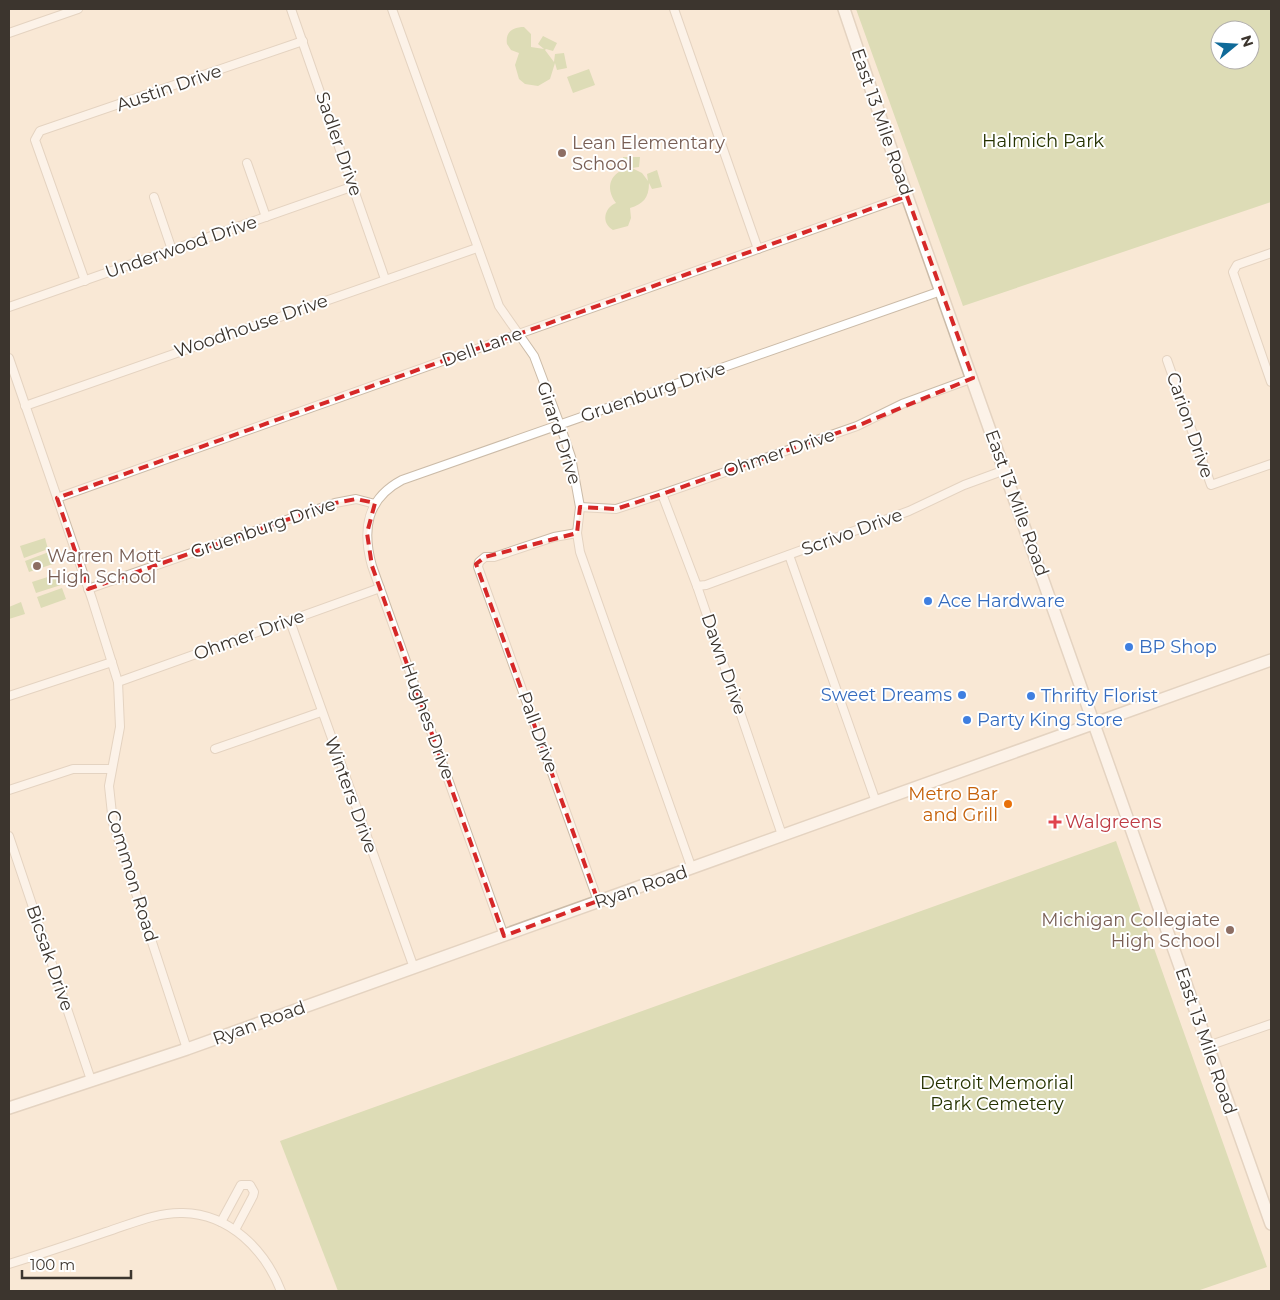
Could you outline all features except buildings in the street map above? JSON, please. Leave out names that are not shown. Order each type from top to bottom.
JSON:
[{"type":"main road","name":"East 13 Mile Road","points":[[844,9],[907,196],[1271,1224]]},
{"type":"main road","name":"Ryan Road","points":[[9,1108],[187,1049],[1271,660]]},
{"type":"street","points":[[9,33],[78,9]]},
{"type":"street","name":"Sadler Drive","points":[[291,9],[385,279]]},
{"type":"street","name":"Girard Drive","points":[[392,9],[476,248],[499,306],[534,356],[560,425],[571,457],[580,507],[577,533],[580,552],[608,637],[692,869]]},
{"type":"street","points":[[674,9],[758,249]]},
{"type":"street","name":"Austin Drive","points":[[85,281],[35,140],[37,135],[43,130],[303,41]]},
{"type":"street","points":[[247,162],[266,217]]},
{"type":"street","name":"Underwood Drive","points":[[9,308],[354,186]]},
{"type":"street","name":"Dell Lane","points":[[57,498],[907,196]]},
{"type":"street","points":[[154,197],[172,250]]},
{"type":"street","name":"Woodhouse Drive","points":[[25,406],[476,248]]},
{"type":"street","points":[[1271,253],[1242,262],[1234,268],[1234,279],[1268,359],[1271,382]]},
{"type":"street","name":"Gruenburg Drive","points":[[88,589],[335,502],[356,499],[375,504],[382,494],[402,480],[941,291]]},
{"type":"street","name":"Common Road","points":[[9,358],[118,682],[120,727],[109,786],[113,823],[187,1049]]},
{"type":"street","name":"Carion Drive","points":[[1167,360],[1211,485],[1271,464]]},
{"type":"street","name":"Ohmer Drive","points":[[580,507],[616,508],[662,494],[873,420],[902,404],[973,378]]},
{"type":"street","name":"Scrivo Drive","points":[[697,586],[706,585],[909,511],[964,485],[1005,470]]},
{"type":"street","name":"Dawn Drive","points":[[662,494],[697,586],[782,835]]},
{"type":"street","name":"Hughes Drive","points":[[375,504],[367,533],[368,549],[380,588],[504,936]]},
{"type":"street","name":"Pall Drive","points":[[577,533],[554,537],[494,557],[485,557],[479,562],[478,567],[598,901]]},
{"type":"street","points":[[789,555],[876,802]]},
{"type":"street","name":"Ohmer Drive","points":[[118,682],[380,588]]},
{"type":"street","name":"Winters Drive","points":[[290,621],[414,968]]},
{"type":"street","points":[[9,696],[112,662]]},
{"type":"street","points":[[215,749],[321,712]]},
{"type":"street","points":[[9,790],[73,769],[111,769]]},
{"type":"street","name":"Bicsak Drive","points":[[9,836],[92,1080]]},
{"type":"street","points":[[1208,1046],[1271,1024]]},
{"type":"street","points":[[221,1222],[241,1185],[250,1185],[254,1192],[253,1196],[235,1230]]},
{"type":"street","points":[[9,1264],[157,1216],[185,1213],[221,1222],[235,1230],[262,1255],[280,1291]]},
{"type":"highlighted area","points":[[907,196],[973,378],[857,426],[662,494],[616,509],[580,507],[577,533],[485,557],[476,564],[598,901],[504,936],[372,566],[367,533],[375,503],[356,499],[335,503],[88,589],[57,498]]},
{"type":"green space","name":"Halmich Park","points":[[856,9],[1271,9],[1271,202],[963,306]]},
{"type":"green space","points":[[524,27],[531,34],[531,47],[544,49],[538,44],[543,36],[557,43],[553,51],[545,50],[554,62],[555,54],[564,53],[567,68],[557,70],[555,63],[550,79],[538,86],[525,84],[519,79],[515,65],[519,53],[511,50],[507,44],[507,36],[511,31]]},
{"type":"green space","points":[[589,69],[595,85],[573,93],[567,77]]},
{"type":"green space","points":[[623,157],[640,157],[639,167],[632,168],[642,173],[648,181],[647,174],[657,170],[662,187],[652,189],[649,183],[648,193],[644,200],[630,208],[631,218],[628,226],[613,230],[609,227],[606,220],[609,208],[616,203],[612,197],[610,186],[611,181],[618,172],[630,168],[624,166]]},
{"type":"green space","points":[[45,538],[48,549],[24,558],[20,546]]},
{"type":"green space","points":[[49,552],[53,564],[29,572],[25,561]]},
{"type":"green space","points":[[57,574],[61,585],[36,593],[32,582]]},
{"type":"green space","points":[[62,588],[66,599],[41,608],[37,597]]},
{"type":"green space","points":[[21,602],[25,614],[9,619],[9,607]]},
{"type":"green space","name":"Detroit Memorial Park Cemetery","points":[[1116,841],[1267,1267],[1197,1291],[338,1291],[280,1141]]},
{"type":"place","name":"Lean Elementary School","points":[[562,153]]},
{"type":"place","name":"Warren Mott High School","points":[[37,566]]},
{"type":"place","name":"Ace Hardware","points":[[928,601]]},
{"type":"place","name":"BP Shop","points":[[1129,647]]},
{"type":"place","name":"Sweet Dreams","points":[[962,695]]},
{"type":"place","name":"Thrifty Florist","points":[[1031,696]]},
{"type":"place","name":"Party King Store","points":[[967,720]]},
{"type":"place","name":"Metro Bar and Grill","points":[[1008,804]]},
{"type":"place","name":"Walgreens","points":[[1055,822]]},
{"type":"place","name":"Michigan Collegiate High School","points":[[1230,930]]}]
